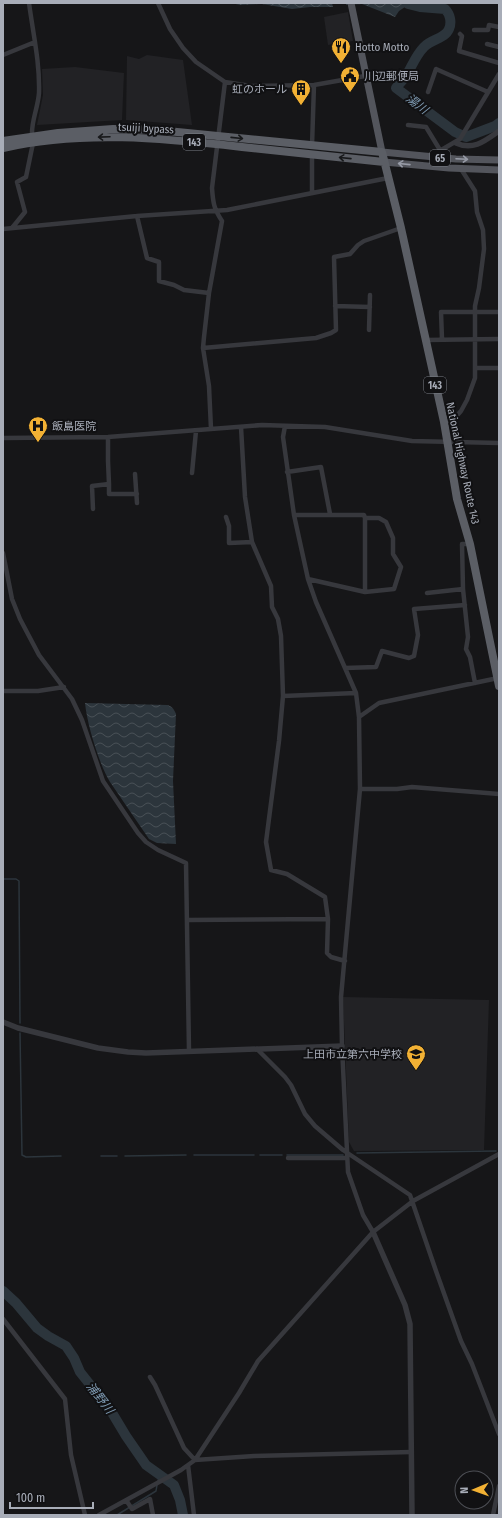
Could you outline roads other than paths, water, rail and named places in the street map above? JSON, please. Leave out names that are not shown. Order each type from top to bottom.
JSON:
[{"type":"highway","name":"tsuiji bypass","points":[[3,141],[117,137],[219,140],[312,150],[384,162]]},
{"type":"highway","name":"tsuiji bypass","points":[[3,148],[32,139]]},
{"type":"highway","name":"tsuiji bypass","points":[[312,150],[382,152]]},
{"type":"highway","name":"National Highway Route 143","points":[[382,152],[401,228],[444,422],[457,499],[470,544],[498,681]]},
{"type":"main road","points":[[352,5],[365,76],[382,152]]},
{"type":"main road","name":"65","points":[[382,152],[429,157],[499,160]]},
{"type":"main road","name":"65","points":[[384,162],[461,169],[499,170]]},
{"type":"street","points":[[12,228],[25,212],[17,182],[26,178],[32,139],[31,127],[39,94],[38,56],[29,3]]},
{"type":"street","points":[[158,3],[170,29],[183,48],[196,62],[225,82],[251,86],[314,85],[365,76]]},
{"type":"street","points":[[474,30],[488,30],[490,25],[499,27]]},
{"type":"street","points":[[460,34],[462,36],[460,51],[499,63]]},
{"type":"street","points":[[3,55],[35,42]]},
{"type":"street","points":[[487,44],[499,47]]},
{"type":"street","points":[[428,92],[436,68],[488,92]]},
{"type":"street","points":[[429,157],[458,141],[499,74]]},
{"type":"street","points":[[211,430],[209,386],[203,348],[209,293],[222,222],[213,202],[212,188],[225,82]]},
{"type":"street","points":[[312,193],[314,85]]},
{"type":"street","points":[[408,125],[426,128],[440,150]]},
{"type":"street","points":[[458,141],[463,146],[470,147],[479,144],[499,131]]},
{"type":"street","points":[[444,422],[454,419],[464,406],[475,378],[475,312],[484,248],[483,230],[477,212],[474,191],[461,169]]},
{"type":"street","points":[[3,229],[136,216],[227,210],[388,178]]},
{"type":"street","points":[[136,216],[147,258],[159,262],[159,281],[174,285],[184,290],[209,293]]},
{"type":"street","points":[[203,348],[316,338],[336,330],[334,257],[350,254],[364,241],[401,228]]},
{"type":"street","points":[[369,330],[370,295]]},
{"type":"street","points":[[335,306],[370,307]]},
{"type":"street","points":[[442,339],[441,312],[499,312]]},
{"type":"street","points":[[425,340],[499,339]]},
{"type":"street","points":[[475,368],[499,368]]},
{"type":"street","points":[[3,438],[108,437],[262,425],[325,427],[412,441],[499,443]]},
{"type":"street","points":[[285,426],[283,437],[287,472],[294,515],[308,579],[316,602],[356,693],[359,717],[360,789],[341,996],[346,1152],[348,1172],[356,1195],[367,1224],[373,1232],[405,1305],[410,1324],[412,1515]]},
{"type":"street","points":[[241,427],[244,497],[252,542],[271,586],[272,607],[278,619],[281,636],[283,696],[279,741],[266,842],[271,870],[288,874],[325,898],[328,919],[326,954],[345,961]]},
{"type":"street","points":[[192,473],[196,431]]},
{"type":"street","points":[[108,437],[109,494],[136,494]]},
{"type":"street","points":[[287,472],[321,467],[330,514]]},
{"type":"street","points":[[135,474],[137,503]]},
{"type":"street","points":[[93,509],[92,486],[109,484]]},
{"type":"street","points":[[294,515],[364,514],[366,518],[365,592]]},
{"type":"street","points":[[226,517],[229,526],[229,543],[252,542]]},
{"type":"street","points":[[308,579],[365,592],[394,589],[401,567],[393,554],[393,538],[386,522],[379,518],[366,518]]},
{"type":"street","points":[[470,544],[462,544],[463,590],[468,637],[466,649],[470,657],[475,683]]},
{"type":"street","points":[[3,553],[12,599],[20,619],[39,655],[72,699],[82,720],[103,781],[138,833],[146,842],[158,850],[186,863],[189,1051]]},
{"type":"street","points":[[427,592],[463,590]]},
{"type":"street","points":[[345,668],[376,667],[382,651],[409,658],[414,656],[418,635],[414,608],[465,605]]},
{"type":"street","points":[[359,717],[379,703],[475,683],[498,681]]},
{"type":"street","points":[[3,691],[38,690],[64,687]]},
{"type":"street","points":[[283,696],[356,693]]},
{"type":"street","points":[[360,789],[397,789],[412,786],[499,794]]},
{"type":"street","points":[[188,920],[328,919]]},
{"type":"street","points":[[3,1022],[18,1028],[110,1050],[146,1053],[342,1046]]},
{"type":"street","points":[[257,1049],[291,1085],[305,1114],[310,1120],[346,1152],[410,1195],[461,1341],[472,1364],[499,1434]]},
{"type":"street","points":[[100,1515],[128,1502],[148,1487],[181,1470],[195,1460],[258,1362],[373,1232],[413,1201],[499,1154]]},
{"type":"street","points":[[288,1158],[347,1158]]},
{"type":"street","points":[[3,1319],[65,1399],[71,1455],[85,1515]]},
{"type":"street","points":[[150,1377],[184,1448],[195,1460]]},
{"type":"street","points":[[195,1460],[254,1456],[411,1452]]},
{"type":"street","points":[[188,1465],[194,1515]]},
{"type":"street","points":[[493,1515],[499,1486]]},
{"type":"street","points":[[128,1502],[132,1509],[150,1499],[153,1515]]},
{"type":"water","points":[[231,3],[332,3],[333,7],[292,9],[262,4],[240,5]]},
{"type":"water","points":[[346,3],[411,3],[399,11],[395,17],[362,4],[346,5]]},
{"type":"water","points":[[85,703],[167,705],[174,709],[176,714],[173,781],[176,844],[157,843],[149,839],[110,782],[94,744]]},
{"type":"waterway","name":"湯川","points":[[408,4],[420,7],[445,9],[449,16],[450,24],[449,29],[444,35],[427,44],[421,50],[406,76],[396,88],[455,132],[466,137],[499,123]]},
{"type":"waterway","points":[[3,879],[16,879],[19,881],[20,1023]]},
{"type":"waterway","points":[[20,1033],[22,1155],[26,1157],[61,1156]]},
{"type":"waterway","points":[[357,1153],[496,1151]]},
{"type":"waterway","points":[[125,1156],[186,1155]]},
{"type":"waterway","points":[[194,1155],[254,1155]]},
{"type":"waterway","points":[[260,1155],[282,1155]]},
{"type":"waterway","points":[[287,1155],[343,1155]]},
{"type":"waterway","points":[[101,1156],[117,1156]]},
{"type":"waterway","name":"浦野川","points":[[3,1291],[16,1303],[37,1328],[66,1346],[74,1358],[80,1372],[111,1411],[146,1465],[174,1485],[180,1500],[183,1515]]},
{"type":"waterway","name":"浦野川","points":[[158,1481],[160,1475]]},
{"type":"waterway","points":[[117,1515],[156,1491],[157,1485]]},
{"type":"place","name":"Hotto Motto","points":[[341,64]]},
{"type":"place","name":"川辺郵便局","points":[[350,93]]},
{"type":"place","name":"虹のホール","points":[[301,106]]},
{"type":"place","name":"飯島医院","points":[[38,443]]},
{"type":"place","name":"上田市立第六中学校","points":[[416,1071]]}]
